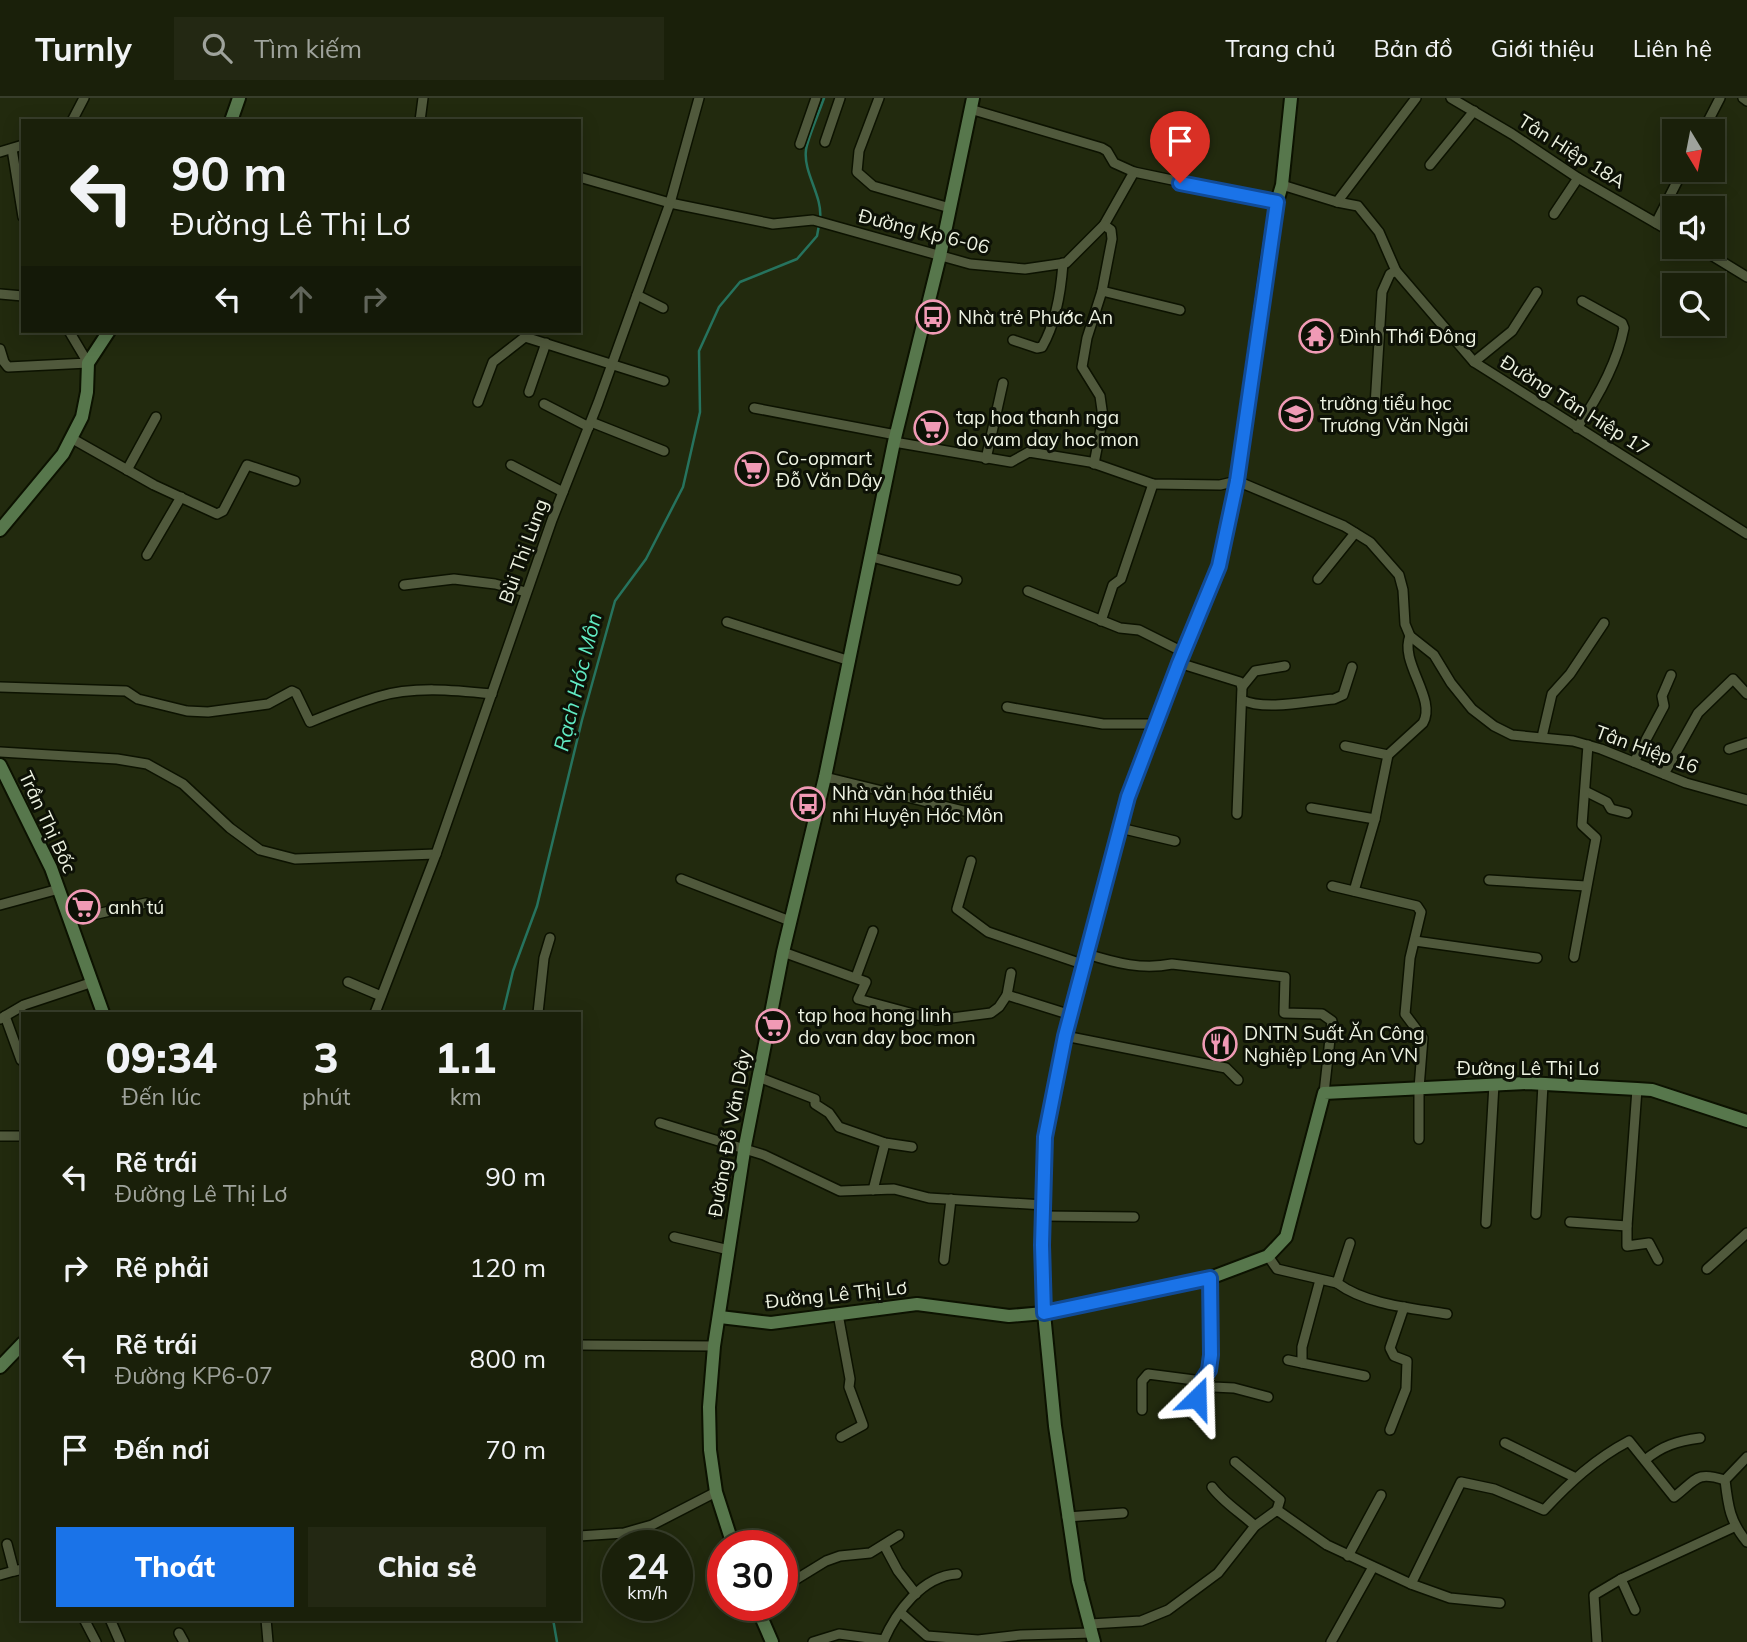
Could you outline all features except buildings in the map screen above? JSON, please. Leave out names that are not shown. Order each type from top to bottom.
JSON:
[{"type":"street","points":[[73,119],[85,98]]},
{"type":"street","points":[[232,119],[239,98]]},
{"type":"street","points":[[420,119],[423,98]]},
{"type":"street","name":"Bùi Thị Lùng","points":[[375,1012],[436,854],[526,593],[670,203],[699,98]]},
{"type":"street","points":[[800,144],[816,98]]},
{"type":"street","points":[[825,142],[840,98]]},
{"type":"street","points":[[879,98],[859,151],[858,172],[873,186],[950,208]]},
{"type":"street","points":[[1092,1633],[1078,1581],[1067,1517],[1044,1313],[1042,1245],[1045,1137],[1065,1036],[1128,797],[1219,566],[1237,481],[1277,202],[1282,185],[1291,98]]},
{"type":"street","points":[[1337,202],[1416,98]]},
{"type":"street","name":"Tân Hiệp 18A","points":[[1451,98],[1578,178],[1662,226]]},
{"type":"street","points":[[1709,119],[1720,98]]},
{"type":"street","points":[[971,104],[1102,148],[1114,163],[1134,172],[1277,202]]},
{"type":"street","name":"Đường Đỗ Văn Dậy","points":[[728,1530],[716,1492],[710,1450],[709,1407],[714,1346],[744,1150],[783,952],[825,777],[895,439],[940,256],[971,104]]},
{"type":"street","points":[[1430,165],[1474,111]]},
{"type":"street","points":[[0,152],[21,146]]},
{"type":"street","points":[[12,149],[21,205]]},
{"type":"street","points":[[1013,340],[1037,348],[1042,347],[1053,322],[1063,263],[1104,225],[1134,172]]},
{"type":"street","points":[[581,178],[670,203]]},
{"type":"street","points":[[1554,214],[1578,178]]},
{"type":"street","points":[[1656,223],[1677,182]]},
{"type":"street","name":"Đường Tân Hiệp 17","points":[[1282,185],[1358,206],[1379,232],[1396,271],[1474,362],[1747,534]]},
{"type":"street","name":"Đường Kp 6-06","points":[[670,203],[773,224],[813,220],[970,264],[1025,269],[1063,263]]},
{"type":"street","points":[[1094,464],[1104,417],[1100,396],[1082,367],[1087,338],[1102,291],[1112,239],[1111,230],[1104,225]]},
{"type":"street","points":[[1718,259],[1747,277]]},
{"type":"street","points":[[1375,406],[1382,292],[1390,274],[1396,271]]},
{"type":"street","points":[[1102,291],[1180,310]]},
{"type":"street","points":[[1474,362],[1512,331],[1537,292]]},
{"type":"street","points":[[0,294],[21,296]]},
{"type":"street","points":[[637,296],[663,308]]},
{"type":"street","points":[[1577,428],[1601,388],[1624,328],[1617,320],[1582,301]]},
{"type":"street","points":[[0,530],[63,454],[82,417],[88,391],[88,363],[69,333]]},
{"type":"street","points":[[88,363],[108,333]]},
{"type":"street","points":[[478,402],[493,362],[525,337],[664,381]]},
{"type":"street","points":[[529,392],[546,343]]},
{"type":"street","points":[[0,349],[8,367],[88,363]]},
{"type":"street","points":[[986,459],[1003,383]]},
{"type":"street","points":[[544,404],[664,451]]},
{"type":"street","points":[[754,408],[986,459],[1011,462],[1029,452],[1094,464],[1153,484],[1220,485],[1237,481],[1370,542],[1399,575],[1403,590],[1405,624],[1410,636],[1409,656],[1421,690],[1426,716],[1423,723],[1388,755],[1376,819],[1354,891]]},
{"type":"street","points":[[127,470],[156,416]]},
{"type":"street","points":[[71,438],[127,470],[219,514],[247,465],[296,481]]},
{"type":"street","points":[[511,465],[563,492]]},
{"type":"street","points":[[1101,621],[1113,585],[1121,579],[1153,484]]},
{"type":"street","points":[[147,555],[181,497]]},
{"type":"street","points":[[1318,579],[1355,533]]},
{"type":"street","points":[[872,557],[957,580]]},
{"type":"street","points":[[404,585],[454,579],[495,584],[526,593]]},
{"type":"street","points":[[1028,591],[1120,628],[1139,630],[1181,657],[1240,682],[1242,700],[1237,814]]},
{"type":"street","points":[[727,622],[850,661]]},
{"type":"street","points":[[1542,737],[1552,694],[1570,674],[1604,623]]},
{"type":"street","name":"Tân Hiệp 16","points":[[1410,636],[1434,655],[1472,709],[1494,726],[1513,735],[1588,745],[1720,794],[1747,800]]},
{"type":"street","points":[[1242,687],[1255,671],[1285,666]]},
{"type":"street","points":[[1242,700],[1252,705],[1334,699],[1343,695],[1352,667]]},
{"type":"street","points":[[1634,762],[1664,706],[1662,696],[1671,675]]},
{"type":"street","points":[[1664,774],[1698,713],[1715,696],[1733,680],[1747,694]]},
{"type":"street","points":[[0,687],[126,691],[138,699],[187,711],[208,712],[268,704],[292,691],[296,693],[310,722],[379,696],[424,690],[492,694]]},
{"type":"street","points":[[1007,707],[1103,724],[1156,724]]},
{"type":"street","points":[[1729,749],[1747,743]]},
{"type":"street","points":[[1574,957],[1596,838],[1582,825],[1588,745]]},
{"type":"street","points":[[1345,746],[1388,755]]},
{"type":"street","points":[[0,752],[117,759],[147,764],[183,784],[230,828],[260,850],[295,859],[436,854]]},
{"type":"street","name":"Trần Thị Bốc","points":[[2,772],[58,889],[103,1012]]},
{"type":"street","points":[[825,777],[964,811]]},
{"type":"street","points":[[1585,791],[1607,802],[1611,808],[1627,813]]},
{"type":"street","points":[[1311,808],[1376,819]]},
{"type":"street","points":[[1120,828],[1175,841]]},
{"type":"street","points":[[971,861],[957,909],[988,932],[1086,959],[1125,966],[1157,967],[1172,964],[1284,977],[1284,1013],[1322,1014],[1332,1021],[1324,1093],[1286,1237],[1268,1256],[1277,1269],[1337,1283],[1347,1290],[1404,1307],[1447,1314]]},
{"type":"street","points":[[681,879],[790,921]]},
{"type":"street","points":[[1489,880],[1586,886]]},
{"type":"street","points":[[1332,886],[1418,906],[1421,912],[1410,958],[1405,1014],[1423,1038],[1419,1139]]},
{"type":"street","points":[[0,905],[58,889]]},
{"type":"street","points":[[70,920],[146,903]]},
{"type":"street","points":[[856,977],[873,930]]},
{"type":"street","points":[[538,1012],[544,958],[550,938]]},
{"type":"street","points":[[1415,941],[1537,958]]},
{"type":"street","points":[[783,952],[866,982],[858,999],[936,1020],[991,1013],[1007,995],[1011,973]]},
{"type":"street","points":[[21,1058],[2,1017],[24,1005],[93,982]]},
{"type":"street","points":[[348,982],[381,996]]},
{"type":"street","points":[[1007,995],[1071,1015]]},
{"type":"street","points":[[1065,1036],[1226,1068],[1238,1080]]},
{"type":"street","points":[[758,1076],[815,1100],[815,1104],[829,1113],[839,1127],[885,1143],[912,1147]]},
{"type":"street","points":[[1486,1223],[1494,1084]]},
{"type":"street","name":"Đường Lê Thị Lơ","points":[[1324,1093],[1494,1084],[1637,1089],[1652,1090],[1747,1121]]},
{"type":"street","points":[[1536,1214],[1543,1084]]},
{"type":"street","points":[[1637,1089],[1627,1226],[1628,1246],[1650,1243],[1658,1260]]},
{"type":"street","points":[[660,1123],[764,1155],[840,1191],[894,1189],[929,1198],[1134,1217]]},
{"type":"street","points":[[0,1136],[21,1136]]},
{"type":"street","points":[[873,1190],[885,1143]]},
{"type":"street","points":[[944,1260],[951,1199]]},
{"type":"street","points":[[1570,1222],[1627,1226]]},
{"type":"street","points":[[1707,1269],[1747,1233]]},
{"type":"street","points":[[674,1237],[729,1250]]},
{"type":"street","points":[[1337,1283],[1350,1243]]},
{"type":"street","name":"Đường Lê Thị Lơ","points":[[720,1317],[771,1323],[917,1304],[1009,1316],[1044,1313],[1210,1278],[1268,1256]]},
{"type":"street","points":[[1192,1415],[1202,1381],[1209,1370],[1211,1355],[1210,1278]]},
{"type":"street","points":[[1302,1363],[1302,1347],[1320,1280]]},
{"type":"street","points":[[1390,1430],[1407,1382],[1407,1361],[1394,1356],[1390,1348],[1404,1307]]},
{"type":"street","points":[[838,1314],[850,1379],[849,1388],[863,1425],[841,1437]]},
{"type":"street","points":[[0,1367],[21,1345]]},
{"type":"street","points":[[581,1345],[714,1346]]},
{"type":"street","points":[[1288,1360],[1365,1376]]},
{"type":"street","points":[[1142,1410],[1142,1381],[1147,1374],[1202,1381],[1213,1387],[1234,1388],[1268,1397]]},
{"type":"street","points":[[1644,1461],[1657,1450],[1675,1442],[1700,1438]]},
{"type":"street","points":[[1411,1584],[1461,1482],[1494,1489],[1544,1510],[1574,1478],[1606,1453],[1629,1441],[1674,1497],[1700,1476],[1707,1474],[1725,1480]]},
{"type":"street","points":[[1505,1443],[1574,1478]]},
{"type":"street","points":[[1747,1457],[1725,1480],[1734,1527],[1747,1542]]},
{"type":"street","points":[[901,1613],[927,1636],[978,1640],[1021,1635],[1092,1633],[1141,1621],[1168,1610],[1218,1573],[1255,1526],[1277,1510],[1280,1500],[1235,1462]]},
{"type":"street","points":[[1212,1487],[1255,1526]]},
{"type":"street","points":[[581,1536],[624,1532],[652,1525],[716,1492]]},
{"type":"street","points":[[1348,1556],[1381,1495]]},
{"type":"street","points":[[1277,1510],[1327,1545],[1411,1584],[1450,1598],[1500,1603]]},
{"type":"street","points":[[1067,1517],[1123,1513]]},
{"type":"street","points":[[1597,1642],[1594,1595],[1621,1579],[1734,1527]]},
{"type":"street","points":[[798,1578],[826,1561],[840,1556],[870,1553],[899,1535]]},
{"type":"street","points":[[0,1575],[18,1570],[7,1544]]},
{"type":"street","points":[[884,1545],[898,1571],[916,1594]]},
{"type":"street","points":[[1332,1642],[1373,1567]]},
{"type":"street","points":[[813,1642],[839,1634],[883,1641],[889,1629],[924,1585],[946,1574],[957,1574]]},
{"type":"street","points":[[1621,1579],[1635,1610]]},
{"type":"street","points":[[85,1621],[96,1642]]},
{"type":"street","points":[[111,1621],[120,1642]]},
{"type":"street","points":[[266,1621],[268,1642]]},
{"type":"street","points":[[763,1621],[772,1642]]},
{"type":"waterway","name":"Rạch Hóc Môn","points":[[820,219],[819,202],[807,167],[806,150],[824,98]]},
{"type":"waterway","name":"Rạch Hóc Môn","points":[[503,1012],[513,971],[537,906],[582,720],[615,601],[646,559],[683,487],[700,412],[699,351],[719,307],[740,282],[797,259],[817,236],[819,225]]},
{"type":"waterway","name":"Rạch Hóc Môn","points":[[553,1621],[557,1642]]},
{"type":"place","name":"Nhà trẻ Phước An","points":[[933,317]]},
{"type":"place","name":"Đình Thới Đông","points":[[1316,336]]},
{"type":"place","name":"trường tiểu học Trương Văn Ngài","points":[[1296,414]]},
{"type":"place","name":"tap hoa thanh nga do vam day hoc mon","points":[[931,428]]},
{"type":"place","name":"Co-opmart Đỗ Văn Dậy","points":[[752,469]]},
{"type":"place","name":"Nhà văn hóa thiếu nhi Huyện Hóc Môn","points":[[808,804]]},
{"type":"place","name":"anh tú","points":[[83,907]]},
{"type":"place","name":"tap hoa hong linh do van day boc mon","points":[[773,1026]]},
{"type":"place","name":"DNTN Suất Ăn Công Nghiệp Long An VN","points":[[1220,1044]]},
{"type":"route","points":[[1180,183],[1277,202],[1237,481],[1219,566],[1128,797],[1065,1036],[1045,1137],[1042,1245],[1044,1313],[1210,1278],[1211,1355],[1209,1370],[1202,1381],[1197,1398]]}]
